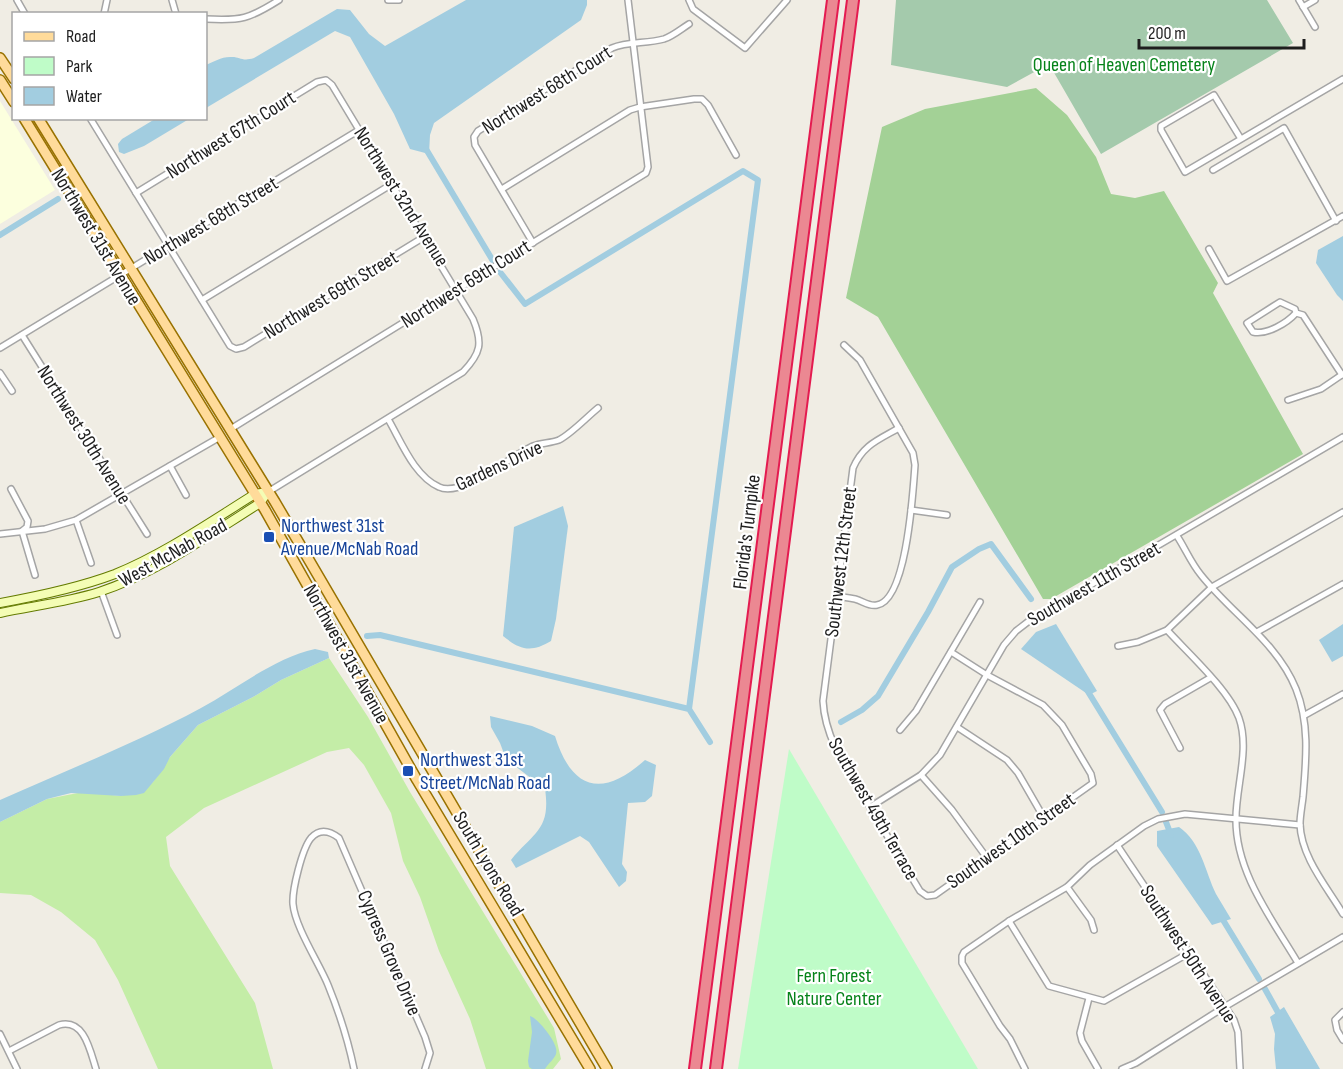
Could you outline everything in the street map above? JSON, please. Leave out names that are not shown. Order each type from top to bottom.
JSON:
[{"type":"highway","name":"Florida's Turnpike","points":[[695,1069],[833,0]]},
{"type":"highway","name":"Florida's Turnpike","points":[[716,1069],[853,0]]},
{"type":"main road","points":[[0,58],[12,76]]},
{"type":"main road","points":[[0,80],[10,90]]},
{"type":"main road","name":"Northwest 31st Avenue","points":[[25,120],[255,494],[417,780],[590,1069]]},
{"type":"main road","name":"Northwest 31st Avenue","points":[[39,120],[332,598]]},
{"type":"main road","name":"West McNab Road","points":[[0,603],[66,590],[117,573],[164,549],[255,494],[268,492]]},
{"type":"main road","name":"West McNab Road","points":[[0,613],[68,601],[101,591],[144,573],[260,503],[268,492]]},
{"type":"main road","name":"South Lyons Road","points":[[332,598],[607,1069]]},
{"type":"main road","points":[[510,934],[524,926]]},
{"type":"street","points":[[207,19],[232,21],[245,19],[279,0]]},
{"type":"street","points":[[389,1],[399,0]]},
{"type":"street","points":[[628,0],[640,106]]},
{"type":"street","points":[[689,0],[693,9],[745,48],[788,0]]},
{"type":"street","points":[[1299,0],[1315,27]]},
{"type":"street","points":[[1303,7],[1315,0]]},
{"type":"street","name":"Northwest 68th Court","points":[[502,189],[475,145],[474,137],[478,131],[612,48],[623,43],[634,44],[666,38],[689,24]]},
{"type":"street","points":[[1241,139],[1215,95],[1161,126],[1161,130],[1185,172],[1343,79]]},
{"type":"street","name":"Northwest 32nd Avenue","points":[[326,80],[332,85],[457,289],[479,333],[479,352]]},
{"type":"street","name":"Northwest 67th Court","points":[[136,194],[317,82],[326,80]]},
{"type":"street","points":[[533,243],[502,189],[630,110],[640,106],[702,99],[708,105],[736,155]]},
{"type":"street","name":"Northwest 69th Court","points":[[229,430],[646,173],[648,166],[640,106]]},
{"type":"street","points":[[91,120],[202,300],[392,184]]},
{"type":"street","points":[[1213,170],[1284,128],[1336,221]]},
{"type":"street","name":"Northwest 68th Street","points":[[2,347],[359,130]]},
{"type":"street","points":[[1209,249],[1227,281],[1343,216]]},
{"type":"street","name":"Northwest 69th Street","points":[[202,300],[230,346],[236,349],[244,347],[424,237]]},
{"type":"street","points":[[1280,302],[1292,306],[1296,313],[1285,323],[1258,334],[1253,332],[1247,322],[1280,302]]},
{"type":"street","points":[[1288,400],[1321,389],[1342,375],[1303,315],[1296,313]]},
{"type":"street","name":"Northwest 30th Avenue","points":[[22,335],[147,534]]},
{"type":"street","points":[[0,339],[2,347]]},
{"type":"street","points":[[836,596],[858,599],[870,606],[880,605],[899,578],[911,510],[915,465],[913,453],[860,360],[843,345]]},
{"type":"street","name":"West McNab Road","points":[[268,492],[464,372],[479,352]]},
{"type":"street","points":[[0,373],[12,391]]},
{"type":"street","name":"Gardens Drive","points":[[388,419],[420,472],[429,482],[441,489],[450,490],[466,485],[534,446],[560,439],[598,408]]},
{"type":"street","name":"Southwest 12th Street","points":[[824,719],[823,702],[853,468],[858,456],[868,446],[899,428]]},
{"type":"street","points":[[0,534],[45,529],[76,520],[219,437]]},
{"type":"street","name":"Southwest 11th Street","points":[[870,807],[921,775],[940,755],[1004,645],[1016,631],[1029,621],[1343,437]]},
{"type":"street","points":[[170,466],[186,495]]},
{"type":"street","points":[[11,489],[28,521],[27,527],[22,531]]},
{"type":"street","points":[[911,510],[947,515]]},
{"type":"street","points":[[1118,645],[1145,640],[1167,630],[1212,586],[1343,512]]},
{"type":"street","points":[[76,520],[91,563]]},
{"type":"street","points":[[22,531],[35,575]]},
{"type":"street","points":[[1177,536],[1200,574],[1257,632],[1286,667],[1305,715],[1307,754],[1300,825],[1308,855],[1343,914]]},
{"type":"street","points":[[1257,632],[1343,584]]},
{"type":"street","points":[[101,591],[117,635]]},
{"type":"street","points":[[900,730],[916,711],[980,602]]},
{"type":"street","points":[[1167,630],[1226,694],[1239,719],[1243,743],[1236,819],[1239,849],[1246,872],[1298,963]]},
{"type":"street","points":[[951,652],[987,675]]},
{"type":"street","name":"Southwest 10th Street","points":[[927,896],[935,895],[1093,783],[1091,774],[1062,725],[1043,705],[987,675]]},
{"type":"street","points":[[1180,748],[1160,710],[1165,704],[1209,678]]},
{"type":"street","points":[[1305,715],[1343,694]]},
{"type":"street","name":"Southwest 49th Terrace","points":[[824,719],[830,738],[870,807],[920,891],[927,896]]},
{"type":"street","points":[[957,727],[1008,760],[1044,818]]},
{"type":"street","points":[[921,775],[952,810],[987,858]]},
{"type":"street","points":[[1025,1069],[1010,1039],[962,963],[964,952],[1009,921],[1067,887],[1090,865],[1158,819],[1185,814],[1300,825]]},
{"type":"street","name":"Cypress Grove Drive","points":[[354,1069],[342,1023],[328,985],[297,921],[293,906],[294,890],[307,845],[311,837],[319,832],[327,831],[339,838],[425,1037],[430,1053],[425,1069]]},
{"type":"street","name":"Southwest 50th Avenue","points":[[1117,845],[1226,1006],[1238,1032],[1240,1069]]},
{"type":"street","points":[[1067,887],[1091,920],[1094,930]]},
{"type":"street","points":[[1009,921],[1049,986],[1104,1001],[1189,953]]},
{"type":"street","points":[[1122,1069],[1136,1063],[1226,1006],[1343,937]]},
{"type":"street","points":[[1089,998],[1080,1033],[1098,1069]]},
{"type":"street","points":[[1343,1012],[1335,1020],[1343,1040]]},
{"type":"street","points":[[9,1052],[67,1023],[82,1032],[96,1069]]},
{"type":"street","points":[[0,1034],[17,1069]]},
{"type":"shaded area","points":[[0,101],[55,190],[0,224]]},
{"type":"green space","name":"Queen of Heaven Cemetery","points":[[896,0],[1267,0],[1293,43],[1101,154],[1049,64],[1007,87],[891,65]]},
{"type":"green space","points":[[1036,88],[1067,115],[1096,157],[1111,194],[1135,198],[1164,191],[1218,283],[1213,293],[1303,454],[1051,599],[1043,599],[878,317],[846,298],[882,127],[925,109]]},
{"type":"green space","points":[[329,658],[368,717],[410,792],[554,1028],[561,1059],[553,1069],[486,1069],[470,1019],[439,951],[420,897],[403,861],[391,813],[364,765],[349,748],[327,752],[204,808],[166,837],[170,866],[255,1003],[273,1069],[158,1069],[118,980],[95,940],[61,912],[31,895],[0,893],[0,822],[47,799],[83,792],[121,796],[153,782],[170,757],[198,725],[281,680]]},
{"type":"green space","name":"Fern Forest Nature Center","points":[[789,749],[978,1069],[738,1069]]},
{"type":"water","points":[[466,0],[587,0],[581,20],[434,123],[430,135],[429,154],[410,149],[394,114],[350,37],[335,31],[207,107],[207,65],[227,57],[254,58],[337,9],[350,10],[369,34],[385,46]]},
{"type":"water","points":[[153,120],[187,120],[144,146],[124,154],[119,152],[118,144],[122,139]]},
{"type":"water","points":[[1343,236],[1343,301],[1316,263],[1318,250]]},
{"type":"water","points":[[563,506],[568,526],[551,641],[532,648],[520,647],[503,636],[514,527]]},
{"type":"water","points":[[1056,624],[1097,691],[1089,695],[1021,649],[1036,632]]},
{"type":"water","points":[[1343,624],[1343,656],[1332,662],[1319,640]]},
{"type":"water","points":[[315,649],[328,652],[329,658],[281,680],[198,725],[170,757],[164,769],[144,793],[121,796],[71,793],[47,799],[0,822],[0,800],[152,733],[201,708],[271,666]]},
{"type":"water","points":[[490,716],[532,726],[555,736],[570,768],[580,778],[591,783],[603,784],[616,780],[645,760],[656,765],[652,796],[645,802],[628,803],[622,864],[627,872],[626,881],[619,887],[589,842],[580,836],[516,868],[511,860],[543,822],[546,803],[545,789],[506,759],[491,727]]},
{"type":"water","points":[[1179,827],[1193,841],[1216,894],[1231,919],[1212,925],[1157,846],[1157,831]]},
{"type":"water","points":[[1284,1007],[1320,1069],[1276,1069],[1275,1034],[1270,1017]]},
{"type":"water","points":[[530,1016],[547,1032],[555,1045],[555,1056],[545,1069],[529,1067],[532,1032]]},
{"type":"waterway","points":[[426,149],[493,261]]},
{"type":"waterway","points":[[500,272],[525,304],[743,171],[758,180],[689,709]]},
{"type":"waterway","points":[[0,235],[58,199]]},
{"type":"waterway","points":[[841,722],[862,710],[878,696],[952,567],[979,549],[991,544],[1031,599]]},
{"type":"waterway","points":[[367,636],[380,635],[689,709],[710,742]]},
{"type":"waterway","points":[[1087,690],[1162,812]]},
{"type":"waterway","points":[[1166,822],[1171,835]]},
{"type":"waterway","points":[[1220,915],[1259,979]]},
{"type":"waterway","points":[[1265,989],[1280,1016]]},
{"type":"place","name":"Northwest 31st Avenue/McNab Road","points":[[269,537]]},
{"type":"place","name":"Northwest 31st Street/McNab Road","points":[[408,771]]}]
